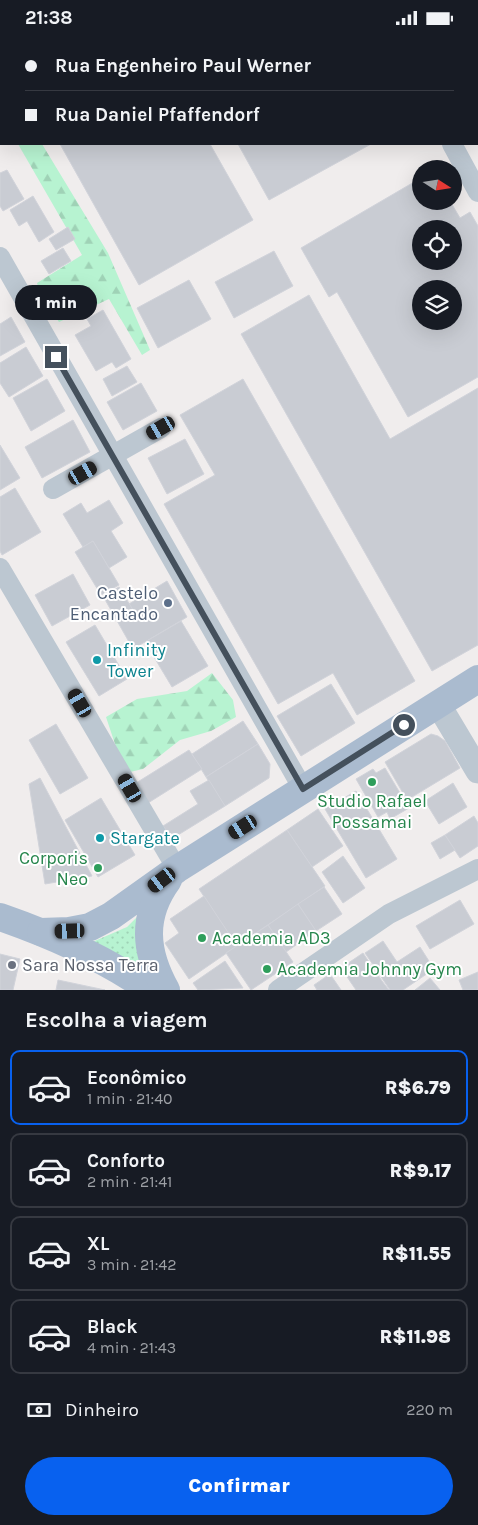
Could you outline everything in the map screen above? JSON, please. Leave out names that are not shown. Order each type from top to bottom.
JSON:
[{"type":"main road","points":[[41,932],[70,931],[90,927],[133,902],[177,869],[478,679]]},
{"type":"main road","points":[[166,990],[151,955],[148,937],[151,912],[160,891],[177,869]]},
{"type":"main road","points":[[0,917],[41,932],[104,962],[150,990]]},
{"type":"street","points":[[453,145],[478,192]]},
{"type":"street","points":[[0,257],[303,789]]},
{"type":"street","points":[[53,489],[161,428]]},
{"type":"street","points":[[0,568],[177,869]]},
{"type":"street","points":[[438,704],[478,771]]},
{"type":"street","points":[[278,990],[389,914],[478,869]]},
{"type":"green space","points":[[19,145],[43,145],[108,253],[150,350],[142,355],[109,299],[59,322],[40,294],[37,283],[82,255]]},
{"type":"green space","points":[[212,673],[233,700],[236,717],[211,731],[180,740],[143,769],[130,772],[118,753],[106,717],[137,699],[187,691]]},
{"type":"green space","points":[[140,914],[150,982],[90,943],[127,927]]},
{"type":"building","points":[[61,145],[211,145],[253,220],[139,285]]},
{"type":"building","points":[[239,145],[369,145],[269,200]]},
{"type":"building","points":[[7,170],[24,199],[3,211],[0,206],[0,173]]},
{"type":"building","points":[[412,183],[412,210],[455,210],[460,218],[470,212],[478,226],[478,377],[408,417],[337,292],[329,297],[301,248]]},
{"type":"building","points":[[33,196],[54,232],[39,242],[27,221],[19,226],[10,210]]},
{"type":"building","points":[[68,227],[75,239],[56,250],[49,239]]},
{"type":"building","points":[[63,248],[71,261],[49,274],[41,261]]},
{"type":"building","points":[[274,251],[293,286],[234,318],[215,282]]},
{"type":"building","points":[[189,280],[211,319],[158,348],[137,308]]},
{"type":"building","points":[[309,295],[390,439],[478,388],[478,645],[432,671],[241,334]]},
{"type":"building","points":[[103,310],[131,359],[116,368],[112,362],[96,371],[75,335],[91,326],[87,319]]},
{"type":"building","points":[[11,317],[25,342],[0,356],[0,324]]},
{"type":"building","points":[[26,347],[43,376],[9,397],[0,383],[0,363]]},
{"type":"building","points":[[127,366],[137,382],[112,396],[103,379]]},
{"type":"building","points":[[47,379],[65,411],[31,431],[13,398]]},
{"type":"building","points":[[243,379],[415,681],[357,715],[333,673],[278,704],[164,504],[215,475],[180,415]]},
{"type":"building","points":[[141,383],[157,411],[123,430],[107,402]]},
{"type":"building","points":[[73,420],[90,452],[42,478],[25,447]]},
{"type":"building","points":[[185,439],[204,474],[167,494],[148,458]]},
{"type":"building","points":[[0,445],[20,478],[0,490]]},
{"type":"building","points":[[15,488],[41,532],[2,555],[0,551],[0,497]]},
{"type":"building","points":[[109,500],[123,523],[111,531],[127,557],[109,568],[93,541],[83,547],[63,514],[81,503],[87,513]]},
{"type":"building","points":[[93,541],[119,585],[101,595],[75,552]]},
{"type":"building","points":[[73,574],[90,605],[52,626],[35,595]]},
{"type":"building","points":[[167,581],[187,617],[133,649],[116,619],[133,610],[129,604]]},
{"type":"building","points":[[119,587],[133,610],[116,619],[103,596]]},
{"type":"building","points":[[181,621],[208,666],[172,687],[145,642]]},
{"type":"building","name":"Infinity Tower","points":[[95,625],[127,679],[99,696],[66,642]]},
{"type":"building","points":[[331,684],[355,723],[301,756],[277,716]]},
{"type":"building","points":[[243,721],[258,744],[206,777],[192,754]]},
{"type":"building","points":[[56,724],[88,778],[60,794],[29,740]]},
{"type":"building","points":[[431,734],[445,741],[460,768],[407,800],[385,762]]},
{"type":"building","points":[[258,744],[270,764],[269,778],[225,806],[206,777]]},
{"type":"building","points":[[189,750],[202,769],[148,803],[136,783]]},
{"type":"building","points":[[385,768],[409,808],[390,819],[387,812],[378,817],[356,779],[373,769],[376,773]]},
{"type":"building","points":[[40,778],[92,876],[45,884],[29,784]]},
{"type":"building","points":[[209,780],[225,806],[178,835],[169,834],[163,826],[198,804],[190,791]]},
{"type":"building","points":[[453,783],[467,807],[439,824],[425,801]]},
{"type":"building","points":[[356,791],[397,859],[366,878],[325,809]]},
{"type":"building","name":"Stargate","points":[[101,798],[135,855],[98,877],[65,820]]},
{"type":"building","points":[[318,809],[343,846],[312,867],[287,830]]},
{"type":"building","points":[[474,816],[478,823],[478,846],[460,858],[445,835]]},
{"type":"building","points":[[287,830],[325,886],[237,946],[199,889]]},
{"type":"building","points":[[445,835],[455,850],[440,859],[431,843]]},
{"type":"building","points":[[343,856],[365,888],[343,903],[322,872]]},
{"type":"building","points":[[324,887],[342,914],[316,931],[298,904]]},
{"type":"building","name":"Academia AD3","points":[[204,896],[237,946],[189,979],[165,943],[179,933],[170,919]]},
{"type":"building","points":[[460,900],[474,924],[430,949],[416,926]]},
{"type":"building","points":[[298,904],[316,931],[286,952],[268,925]]},
{"type":"building","points":[[268,925],[293,962],[251,990],[226,953]]},
{"type":"building","points":[[383,941],[397,962],[420,947],[434,969],[403,990],[390,990],[365,953]]},
{"type":"building","points":[[363,953],[389,990],[356,990],[341,968]]},
{"type":"building","points":[[0,954],[20,959],[13,990],[0,990]]},
{"type":"building","points":[[225,961],[243,988],[198,990],[193,983]]},
{"type":"building","points":[[478,972],[478,990],[463,990],[459,980]]},
{"type":"building","points":[[330,974],[341,990],[317,990],[314,985]]},
{"type":"building","points":[[430,978],[440,990],[415,990]]},
{"type":"building","points":[[58,980],[105,990],[56,990]]},
{"type":"place","name":"Castelo Encantado","points":[[168,603]]},
{"type":"place","name":"Infinity Tower","points":[[97,660]]},
{"type":"place","name":"Studio Rafael Possamai","points":[[372,782]]},
{"type":"place","name":"Stargate","points":[[100,838]]},
{"type":"place","name":"Corporis Neo","points":[[98,868]]},
{"type":"place","name":"Academia AD3","points":[[202,938]]},
{"type":"place","name":"Sara Nossa Terra","points":[[12,965]]},
{"type":"place","name":"Academia Johnny Gym","points":[[267,969]]},
{"type":"route","points":[[56,357],[303,789],[404,725]]}]
